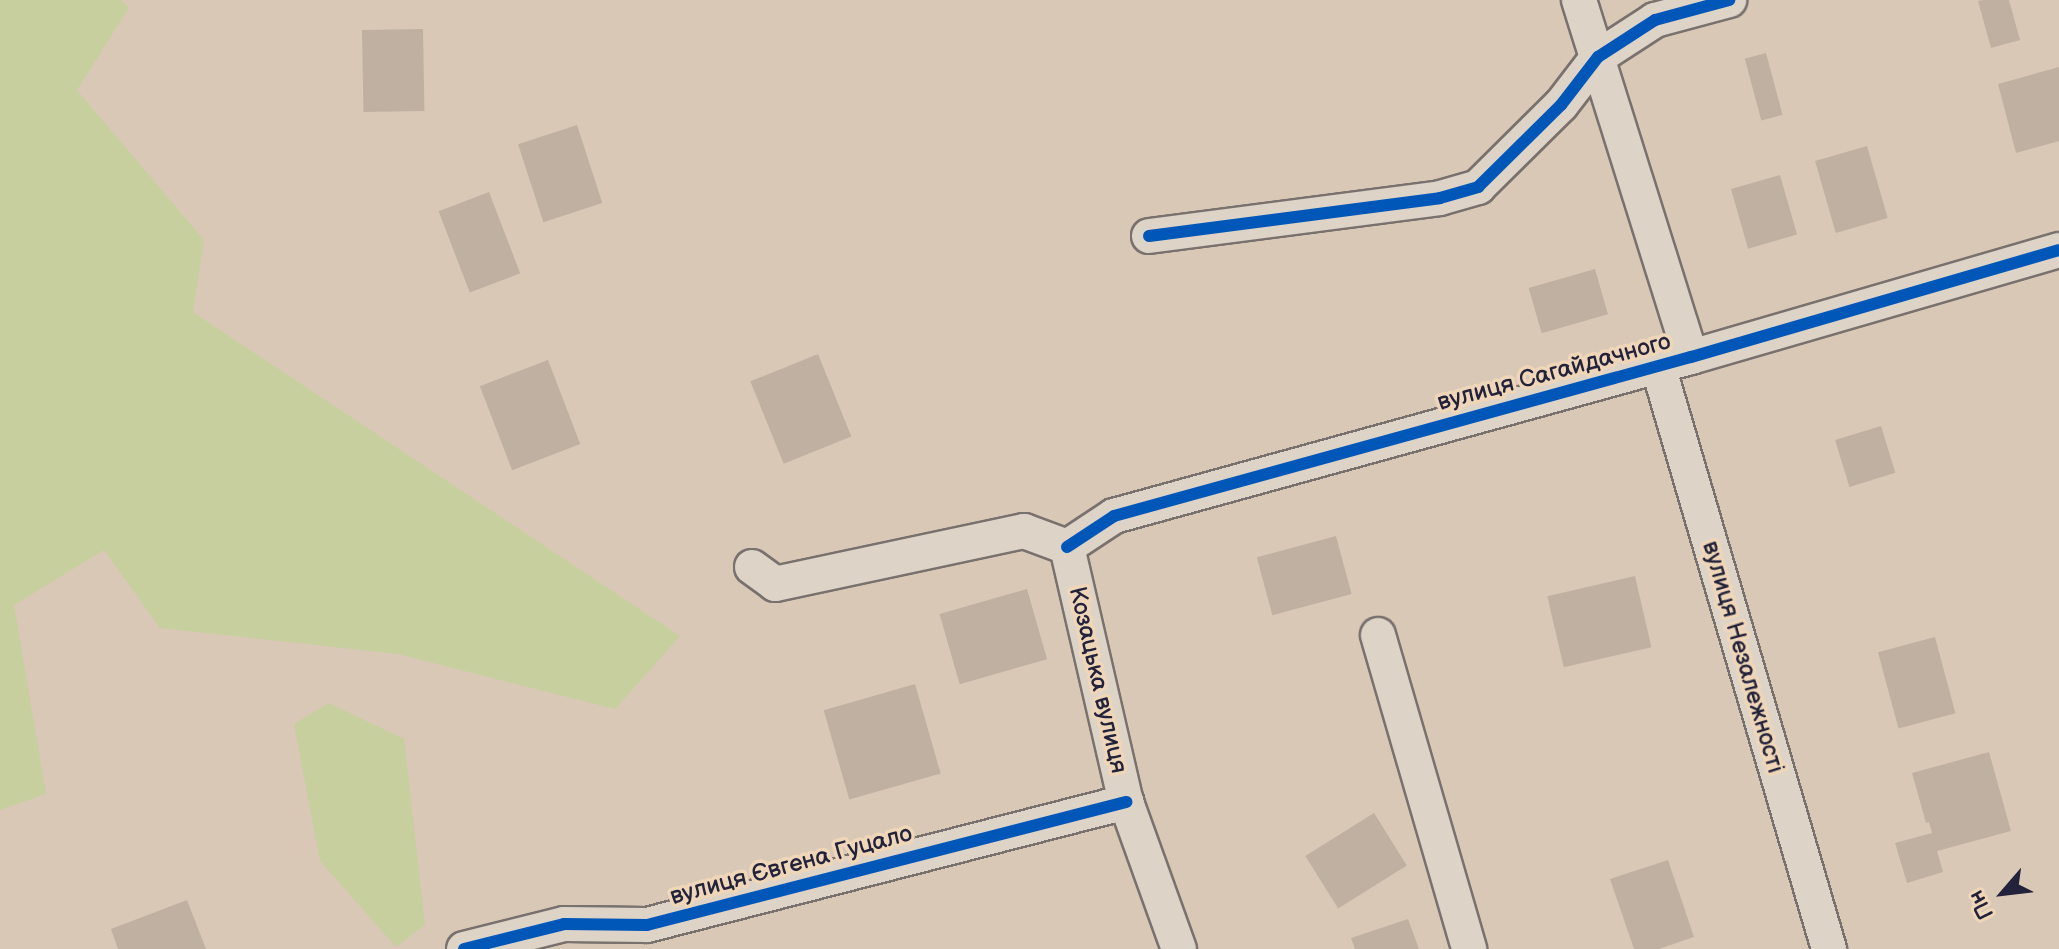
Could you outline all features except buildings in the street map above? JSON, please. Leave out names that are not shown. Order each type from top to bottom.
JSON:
[{"type":"street","points":[[1579,0],[1691,357]]},
{"type":"street","points":[[1149,236],[1440,198],[1478,187],[1561,105],[1598,57],[1655,20],[1729,0]]},
{"type":"street","name":"вулиця Сагайдачного","points":[[1067,547],[1114,516],[1691,357],[2059,250]]},
{"type":"street","name":"вулиця Незалежності","points":[[1658,366],[1829,949]]},
{"type":"street","points":[[752,567],[775,584],[1024,531],[1067,547]]},
{"type":"street","name":"Козацька вулиця","points":[[1067,547],[1126,802],[1179,949]]},
{"type":"street","points":[[1378,635],[1469,949]]},
{"type":"street","name":"вулиця Євгена Гуцало","points":[[464,949],[564,924],[647,925],[1126,802]]},
{"type":"green space","points":[[0,0],[121,0],[129,8],[77,90],[204,240],[193,312],[680,636],[615,709],[398,654],[160,628],[104,550],[14,605],[46,794],[0,810]]},
{"type":"green space","points":[[329,703],[404,739],[425,925],[396,947],[320,861],[294,724]]},
{"type":"cycle path","points":[[1149,236],[1440,198],[1478,187],[1561,105],[1598,57],[1655,20],[1729,0]]},
{"type":"cycle path","points":[[1067,547],[1114,516],[1691,357],[2059,250]]},
{"type":"cycle path","points":[[464,949],[564,924],[647,925],[1126,802]]}]
